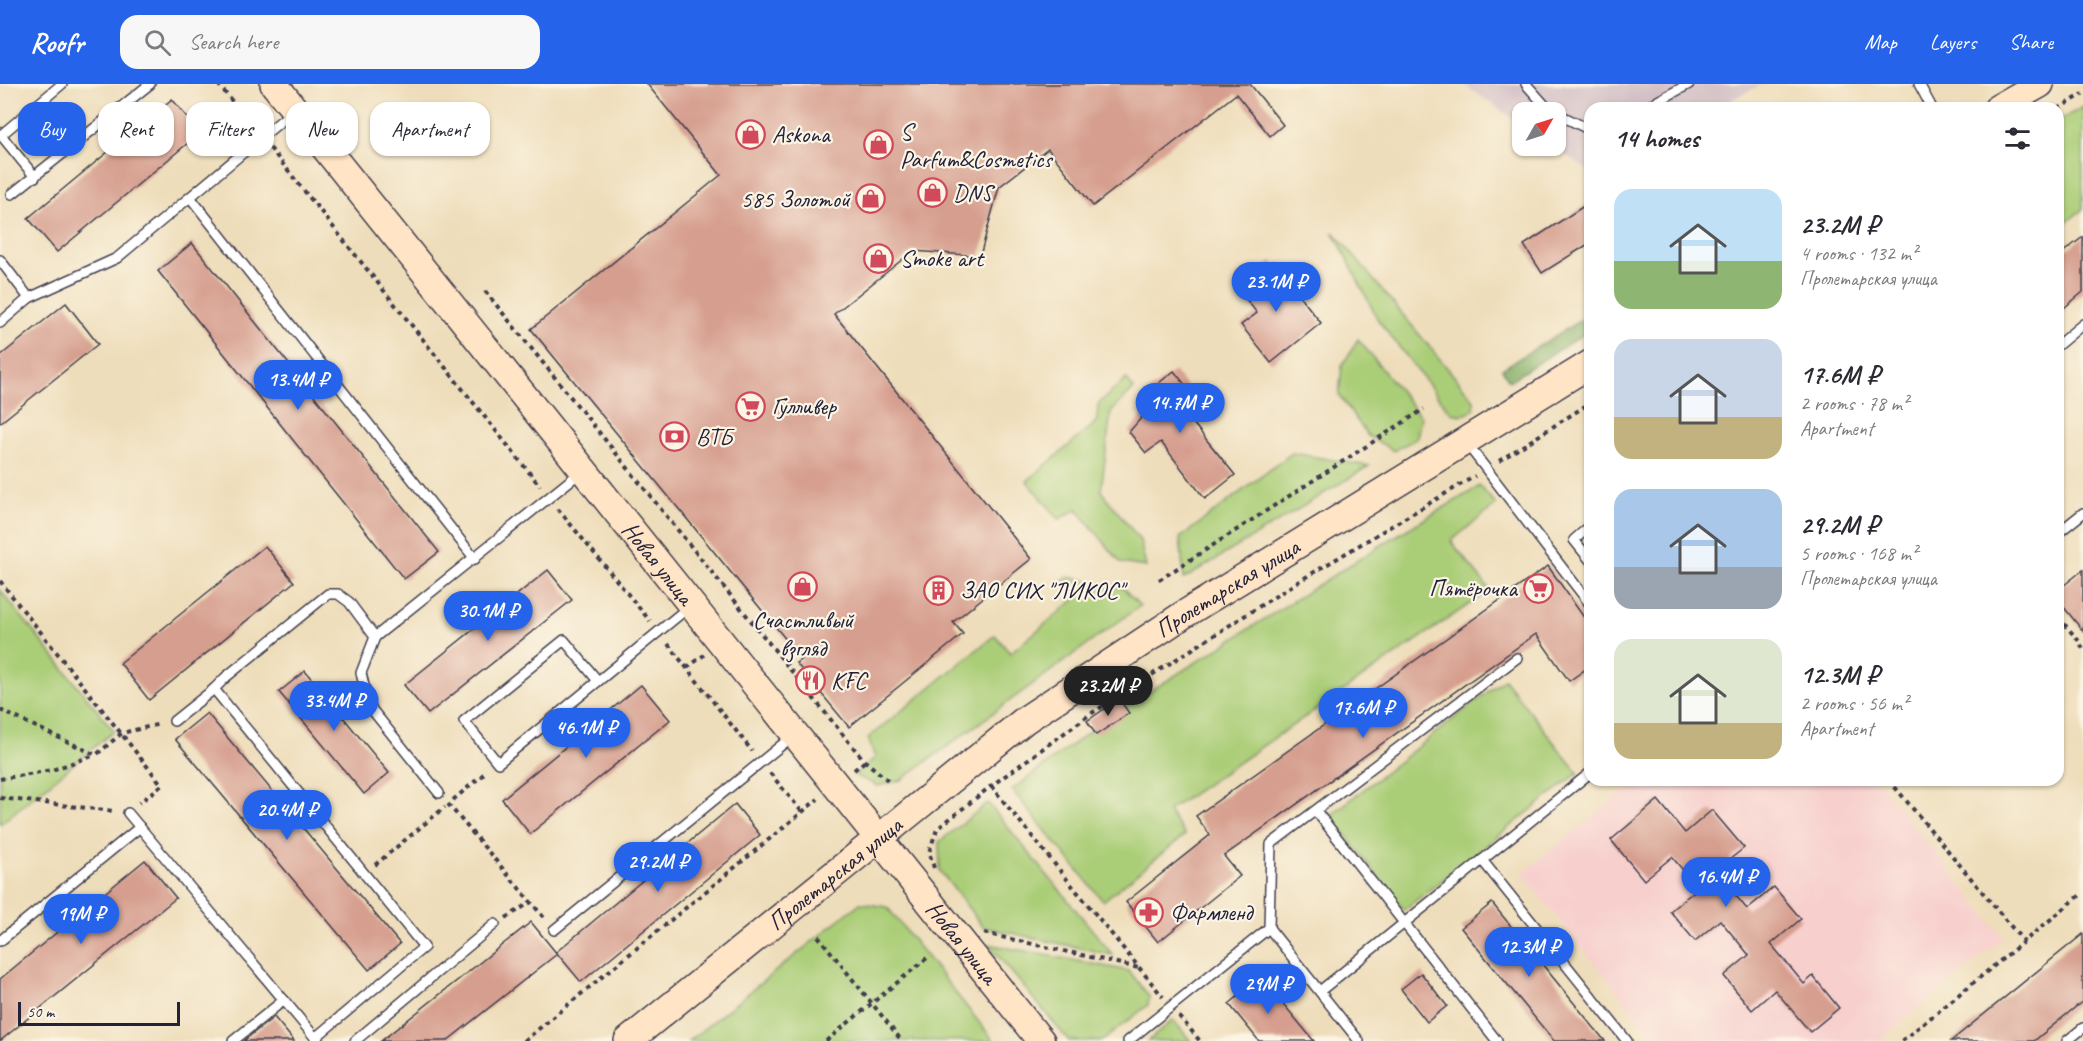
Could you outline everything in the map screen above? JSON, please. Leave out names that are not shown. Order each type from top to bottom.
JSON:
[{"type":"main road","name":"Новая улица","points":[[274,84],[288,102]]},
{"type":"main road","points":[[2008,102],[2040,84]]},
{"type":"main road","name":"Новая улица","points":[[331,156],[1041,1041]]},
{"type":"main road","name":"Пролетарская улица","points":[[628,1041],[1025,720],[1182,615],[1584,368]]},
{"type":"lane","points":[[35,177],[1,135],[62,84]]},
{"type":"lane","points":[[131,84],[139,93]]},
{"type":"lane","points":[[12,194],[150,84]]},
{"type":"lane","points":[[1526,84],[1542,102]]},
{"type":"lane","points":[[1656,102],[1689,84]]},
{"type":"lane","points":[[1919,84],[1929,102]]},
{"type":"lane","points":[[274,126],[286,117]]},
{"type":"lane","points":[[1566,118],[1584,127]]},
{"type":"lane","points":[[0,323],[29,298],[117,258],[239,156]]},
{"type":"lane","points":[[190,197],[475,559]]},
{"type":"lane","points":[[0,260],[29,298]]},
{"type":"lane","points":[[2064,340],[2083,324]]},
{"type":"lane","points":[[1465,442],[1584,596]]},
{"type":"lane","points":[[439,793],[369,706],[361,673],[375,637],[582,471]]},
{"type":"lane","points":[[2064,528],[2083,513]]},
{"type":"lane","points":[[1584,531],[1574,540],[1584,552]]},
{"type":"lane","points":[[174,721],[328,594],[338,594],[349,602],[375,637]]},
{"type":"lane","points":[[598,681],[564,640],[464,721],[498,763],[692,605]]},
{"type":"lane","points":[[1359,1041],[1269,928],[1271,844],[1517,658]]},
{"type":"lane","points":[[128,813],[316,1040],[424,946],[214,689]]},
{"type":"lane","points":[[554,930],[795,734]]},
{"type":"lane","points":[[1320,991],[1584,778]]},
{"type":"lane","points":[[1316,811],[1497,1041]]},
{"type":"lane","points":[[0,941],[140,827]]},
{"type":"lane","points":[[1482,860],[1628,1041]]},
{"type":"lane","points":[[355,1041],[495,924]]},
{"type":"lane","points":[[1128,1041],[1269,928]]},
{"type":"lane","points":[[233,1041],[284,1000]]},
{"type":"lane","points":[[2067,1041],[2083,1028]]},
{"type":"path","points":[[218,84],[233,102]]},
{"type":"path","points":[[2064,105],[2083,94]]},
{"type":"path","points":[[274,153],[802,812],[524,1041]]},
{"type":"path","points":[[485,291],[848,741],[865,761],[890,782]]},
{"type":"path","points":[[937,875],[929,852],[938,829],[991,786],[1092,713],[1296,583],[1487,469],[1584,407]]},
{"type":"path","points":[[1159,580],[1424,409]]},
{"type":"path","points":[[0,581],[162,785],[128,813],[0,798]]},
{"type":"path","points":[[2064,624],[2083,649]]},
{"type":"path","points":[[0,710],[96,755]]},
{"type":"path","points":[[0,779],[52,770],[96,755],[122,733],[174,721]]},
{"type":"path","points":[[365,874],[498,763]]},
{"type":"path","points":[[991,786],[1200,1041]]},
{"type":"path","points":[[1894,786],[2024,942]]},
{"type":"path","points":[[439,793],[554,930]]},
{"type":"path","points":[[1902,1041],[2083,893]]},
{"type":"path","points":[[495,924],[531,902]]},
{"type":"path","points":[[983,933],[1139,968]]},
{"type":"path","points":[[818,936],[902,1041]]},
{"type":"path","points":[[826,1041],[927,958]]},
{"type":"shaded area","points":[[1463,84],[1762,84],[1728,102],[1584,102],[1584,168],[1566,156],[1566,102],[1512,102],[1512,118]]},
{"type":"shaded area","points":[[1631,786],[1881,786],[2004,938],[1878,1041],[1657,1041],[1522,874]]},
{"type":"green space","points":[[2083,107],[2083,209],[2064,224],[2064,118]]},
{"type":"green space","points":[[1333,231],[1474,400],[1474,408],[1469,413],[1461,415],[1451,413],[1378,320]]},
{"type":"green space","points":[[1584,318],[1584,334],[1509,381],[1502,369]]},
{"type":"green space","points":[[1358,339],[1421,417],[1417,438],[1394,451],[1368,436],[1339,395],[1342,366]]},
{"type":"green space","points":[[1126,379],[1134,389],[1111,412],[1101,491],[1140,540],[1146,567],[1121,563],[1077,509],[1059,519],[1027,481],[1093,425],[1097,420],[1098,404]]},
{"type":"green space","points":[[1292,453],[1369,466],[1184,579],[1180,538]]},
{"type":"green space","points":[[1480,486],[1496,505],[1451,541],[1490,590],[1168,811],[1185,835],[1103,901],[1012,790],[1106,719],[1391,539]]},
{"type":"green space","points":[[1068,577],[1123,588],[1140,606],[901,780],[878,786],[854,775],[875,758],[868,738],[995,635],[1010,653],[1078,597],[1063,580]]},
{"type":"green space","points":[[0,590],[114,731],[0,824]]},
{"type":"green space","points":[[1504,679],[1578,773],[1404,910],[1330,816]]},
{"type":"green space","points":[[988,803],[1113,955],[983,927],[940,871],[939,842]]},
{"type":"green space","points":[[860,903],[887,907],[994,1041],[689,1041]]},
{"type":"green space","points":[[988,944],[1129,971],[1149,996],[1148,1005],[1102,1041],[1069,1041]]},
{"type":"green space","points":[[1173,1020],[1191,1041],[1148,1041]]},
{"type":"building","name":"Гулливер","points":[[647,84],[1250,84],[1283,125],[1270,136],[1236,94],[1093,206],[1048,149],[999,187],[980,256],[913,251],[834,314],[1031,559],[953,622],[963,634],[849,727],[796,663],[802,659],[531,329],[721,175]]},
{"type":"building","points":[[172,99],[186,116],[186,145],[174,155],[174,102],[168,102]]},
{"type":"building","points":[[103,156],[172,156],[57,252],[28,218]]},
{"type":"building","points":[[1584,206],[1584,247],[1542,273],[1524,245]]},
{"type":"building","points":[[2083,237],[2083,292],[2064,308],[2064,251]]},
{"type":"building","points":[[192,243],[439,552],[404,579],[158,271]]},
{"type":"building","points":[[1272,261],[1321,323],[1271,363],[1241,325],[1257,313],[1238,289]]},
{"type":"building","points":[[66,303],[98,344],[0,423],[0,356]]},
{"type":"building","points":[[1174,371],[1203,407],[1189,418],[1235,475],[1205,499],[1161,442],[1146,453],[1129,432],[1142,417],[1145,394]]},
{"type":"building","points":[[265,546],[294,582],[149,700],[120,663]]},
{"type":"building","points":[[1548,566],[1584,617],[1584,670],[1569,681],[1536,634],[1224,856],[1240,876],[1158,942],[1126,902],[1210,835],[1196,816]]},
{"type":"building","points":[[548,570],[572,600],[428,714],[404,685]]},
{"type":"building","points":[[2083,570],[2083,631],[2064,607],[2064,585]]},
{"type":"building","points":[[305,671],[389,773],[364,794],[279,692]]},
{"type":"building","points":[[641,685],[670,720],[530,834],[502,799]]},
{"type":"building","points":[[1119,699],[1129,713],[1096,735],[1087,721]]},
{"type":"building","points":[[207,713],[400,944],[369,970],[175,739]]},
{"type":"building","points":[[1658,800],[1685,833],[1712,810],[1744,848],[1715,871],[1747,909],[1774,887],[1801,919],[1771,944],[1804,984],[1813,976],[1839,1008],[1810,1032],[1775,990],[1752,1010],[1724,976],[1749,955],[1720,920],[1695,941],[1670,911],[1698,888],[1672,857],[1644,880],[1611,840]]},
{"type":"building","points":[[735,804],[760,835],[581,982],[556,952]]},
{"type":"building","points":[[145,860],[176,898],[0,1041],[0,979]]},
{"type":"building","points":[[1492,903],[1605,1041],[1554,1041],[1461,928]]},
{"type":"building","points":[[531,922],[557,954],[447,1041],[381,1041]]},
{"type":"building","points":[[2083,934],[2083,1001],[2034,1041],[1951,1041]]},
{"type":"building","points":[[1421,973],[1447,1006],[1427,1022],[1401,989]]},
{"type":"building","points":[[1261,977],[1314,1041],[1259,1041],[1229,1004]]},
{"type":"building","points":[[274,1017],[294,1041],[244,1041],[251,1035]]},
{"type":"place","name":"Askona","points":[[751,134]]},
{"type":"place","name":"S Parfum&Cosmetics","points":[[879,145]]},
{"type":"place","name":"DNS","points":[[932,193]]},
{"type":"place","name":"585 Золотой","points":[[871,199]]},
{"type":"place","name":"Smoke art","points":[[879,258]]},
{"type":"place","name":"Гулливер","points":[[751,406]]},
{"type":"place","name":"ВТБ","points":[[675,437]]},
{"type":"place","name":"Счастливый взгляд","points":[[803,587]]},
{"type":"place","name":"Пятёрочка","points":[[1538,588]]},
{"type":"place","name":"ЗАО СИХ \"ЛИКОС\"","points":[[939,590]]},
{"type":"place","name":"KFC","points":[[810,680]]},
{"type":"place","name":"Фармленд","points":[[1149,912]]}]
